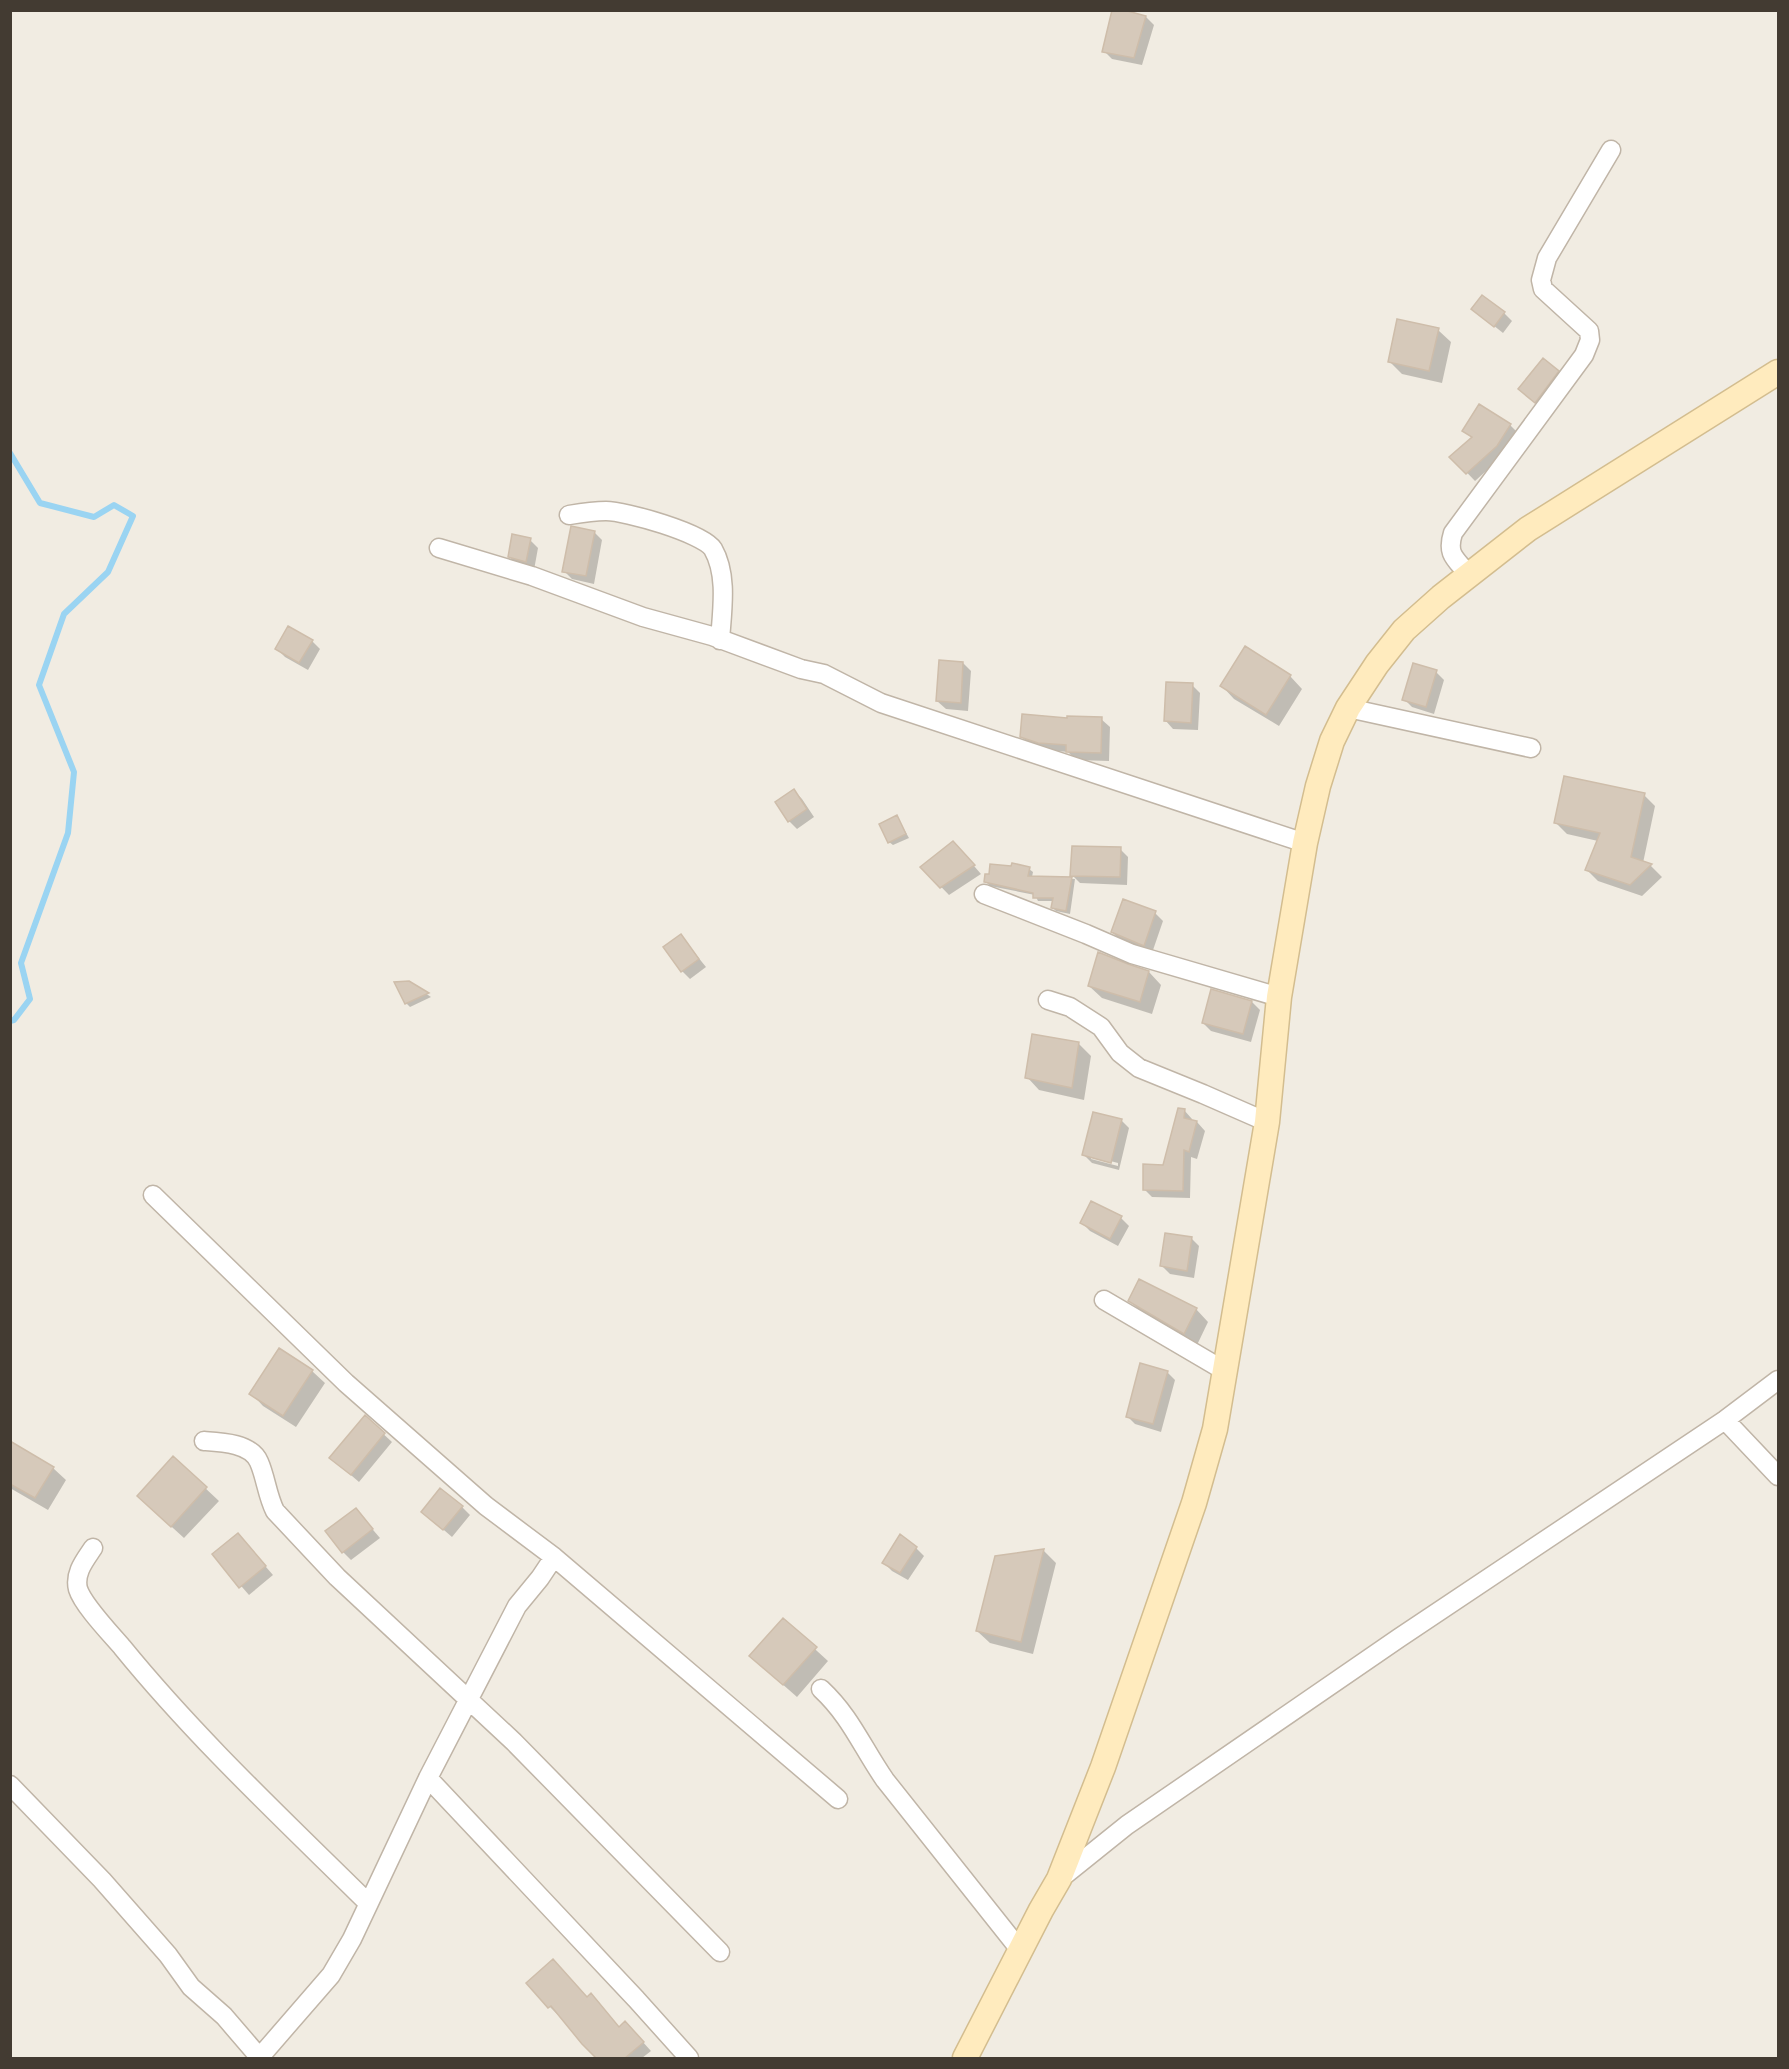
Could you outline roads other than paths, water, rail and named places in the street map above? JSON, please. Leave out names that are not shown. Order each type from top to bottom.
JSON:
[{"type":"street","points":[[1469,575],[1450,552],[1449,545],[1454,533],[1569,378],[1589,347],[1589,331],[1543,289],[1541,280],[1547,258],[1611,150]]},
{"type":"street","points":[[965,2058],[1059,1880],[1103,1767],[1194,1503],[1215,1430],[1268,1122],[1279,997],[1305,843],[1318,786],[1332,741],[1348,708],[1377,664],[1404,630],[1441,597],[1528,529],[1779,372]]},
{"type":"street","points":[[569,514],[607,511],[640,516],[685,532],[711,547],[718,562],[723,592],[720,640]]},
{"type":"street","points":[[439,548],[532,576],[643,617],[684,627],[801,669],[824,674],[881,703],[1305,843]]},
{"type":"street","points":[[1348,708],[1531,748]]},
{"type":"street","points":[[984,894],[1132,954],[1279,997]]},
{"type":"street","points":[[1048,1000],[1070,1007],[1101,1027],[1120,1053],[1139,1068],[1268,1122]]},
{"type":"street","points":[[153,1196],[346,1383],[486,1506],[554,1557],[838,1799]]},
{"type":"street","points":[[1104,1300],[1224,1371]]},
{"type":"street","points":[[1059,1880],[1127,1825],[1399,1638],[1725,1420],[1779,1380]]},
{"type":"street","points":[[1725,1420],[1779,1476]]},
{"type":"street","points":[[204,1441],[232,1444],[248,1450],[258,1460],[275,1511],[337,1577],[514,1742],[720,1952]]},
{"type":"street","points":[[93,1548],[77,1574],[78,1589],[97,1618],[204,1741],[368,1903]]},
{"type":"street","points":[[10,1785],[102,1880],[168,1955],[191,1987],[224,2016],[260,2058],[331,1975],[352,1939],[428,1778],[517,1606],[554,1557]]},
{"type":"street","points":[[821,1689],[849,1719],[870,1759],[885,1780],[1020,1950]]},
{"type":"street","points":[[428,1778],[689,2058]]},
{"type":"waterway","points":[[10,453],[40,503],[94,517],[114,505],[133,516],[108,572],[64,614],[39,685],[74,772],[68,833],[21,963],[30,999],[14,1020],[10,1021]]}]
